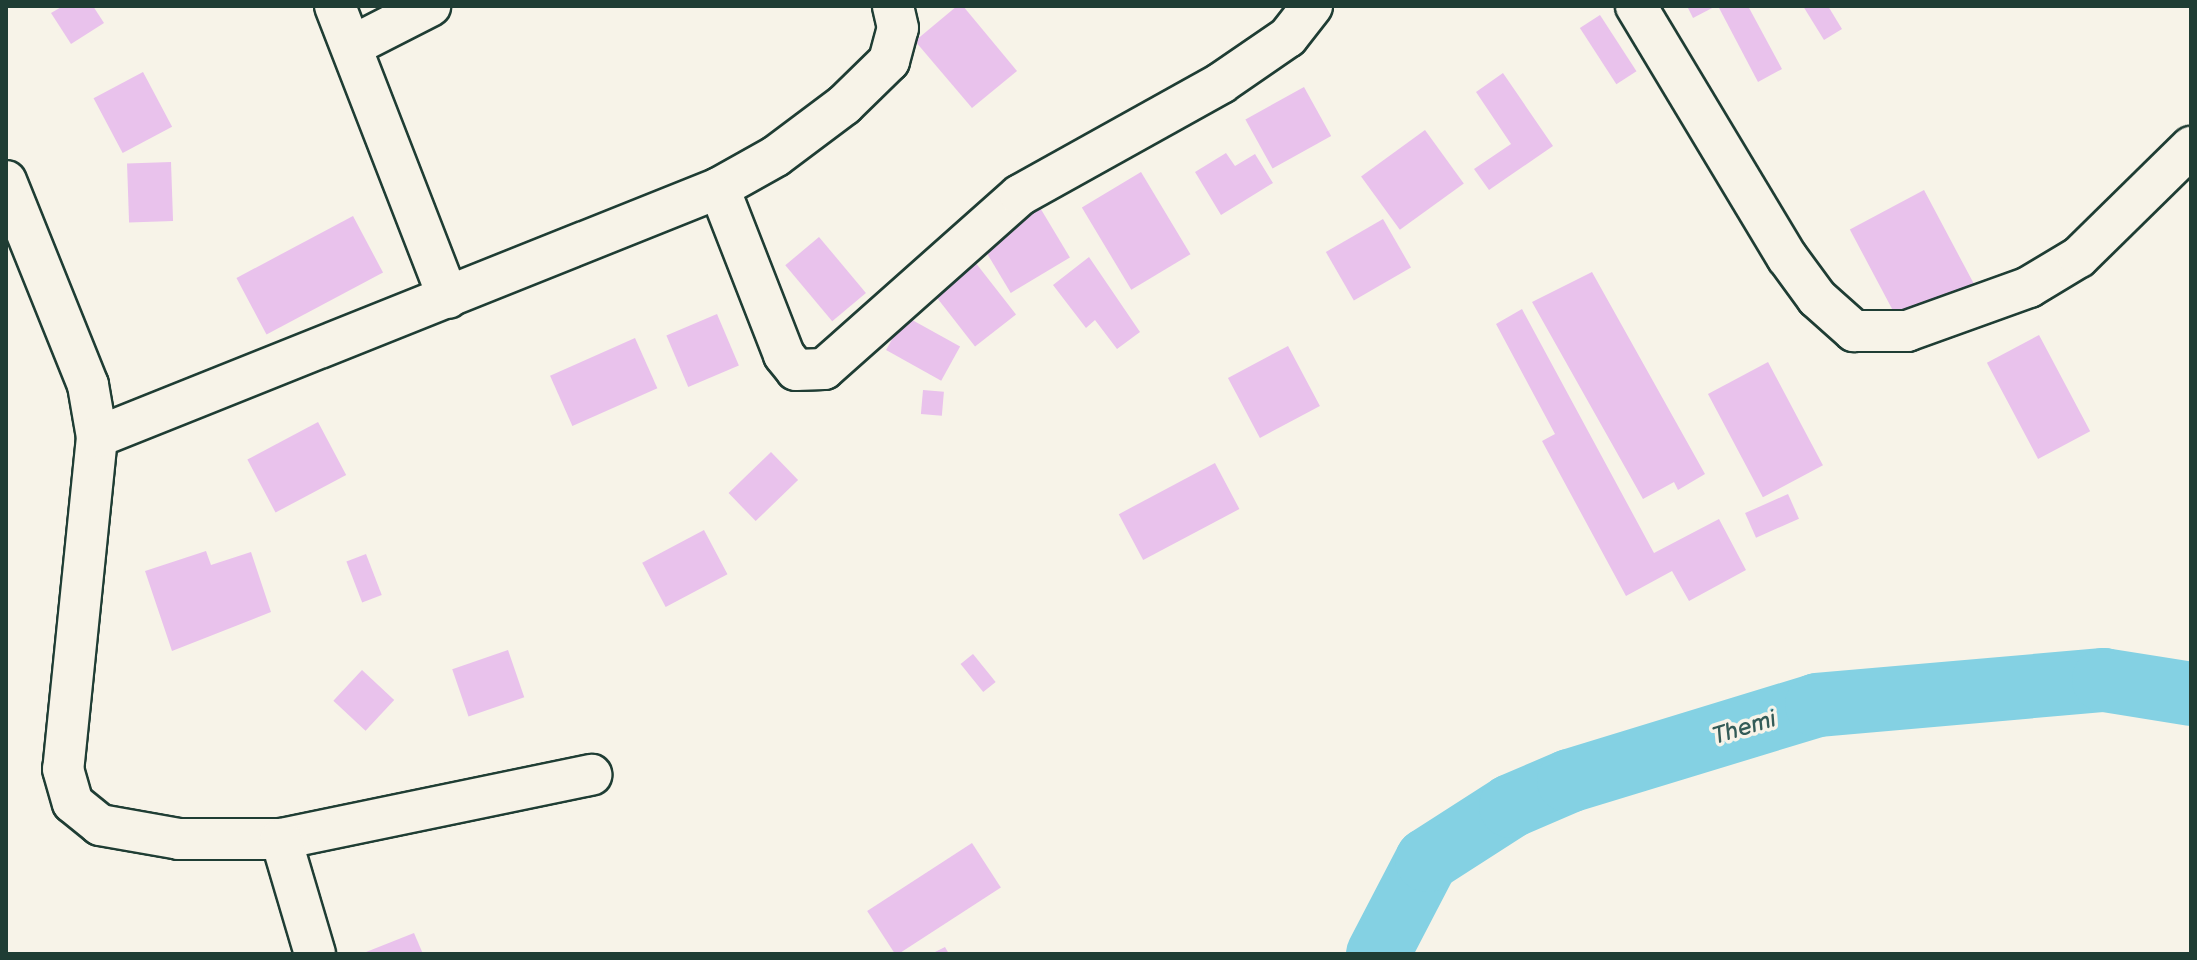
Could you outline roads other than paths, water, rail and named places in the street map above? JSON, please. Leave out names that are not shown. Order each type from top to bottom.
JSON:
[{"type":"street","points":[[335,6],[448,298]]},
{"type":"street","points":[[352,46],[430,6]]},
{"type":"street","points":[[97,437],[719,188],[810,131],[889,61],[898,28],[893,6]]},
{"type":"street","points":[[719,188],[784,355],[796,370],[824,369],[882,321],[985,220],[1082,158],[1221,83],[1288,37],[1312,6]]},
{"type":"street","points":[[1636,6],[1787,257],[1817,298],[1854,331],[1907,331],[2029,287],[2079,257],[2191,147]]},
{"type":"street","points":[[6,181],[88,385],[97,437],[63,769],[73,803],[100,825],[179,839],[281,839],[591,775]]},
{"type":"street","points":[[281,839],[315,954]]},
{"type":"waterway","name":"Themi","points":[[1378,954],[1427,860],[1511,806],[1569,781],[1817,705],[2104,680],[2191,694]]}]
